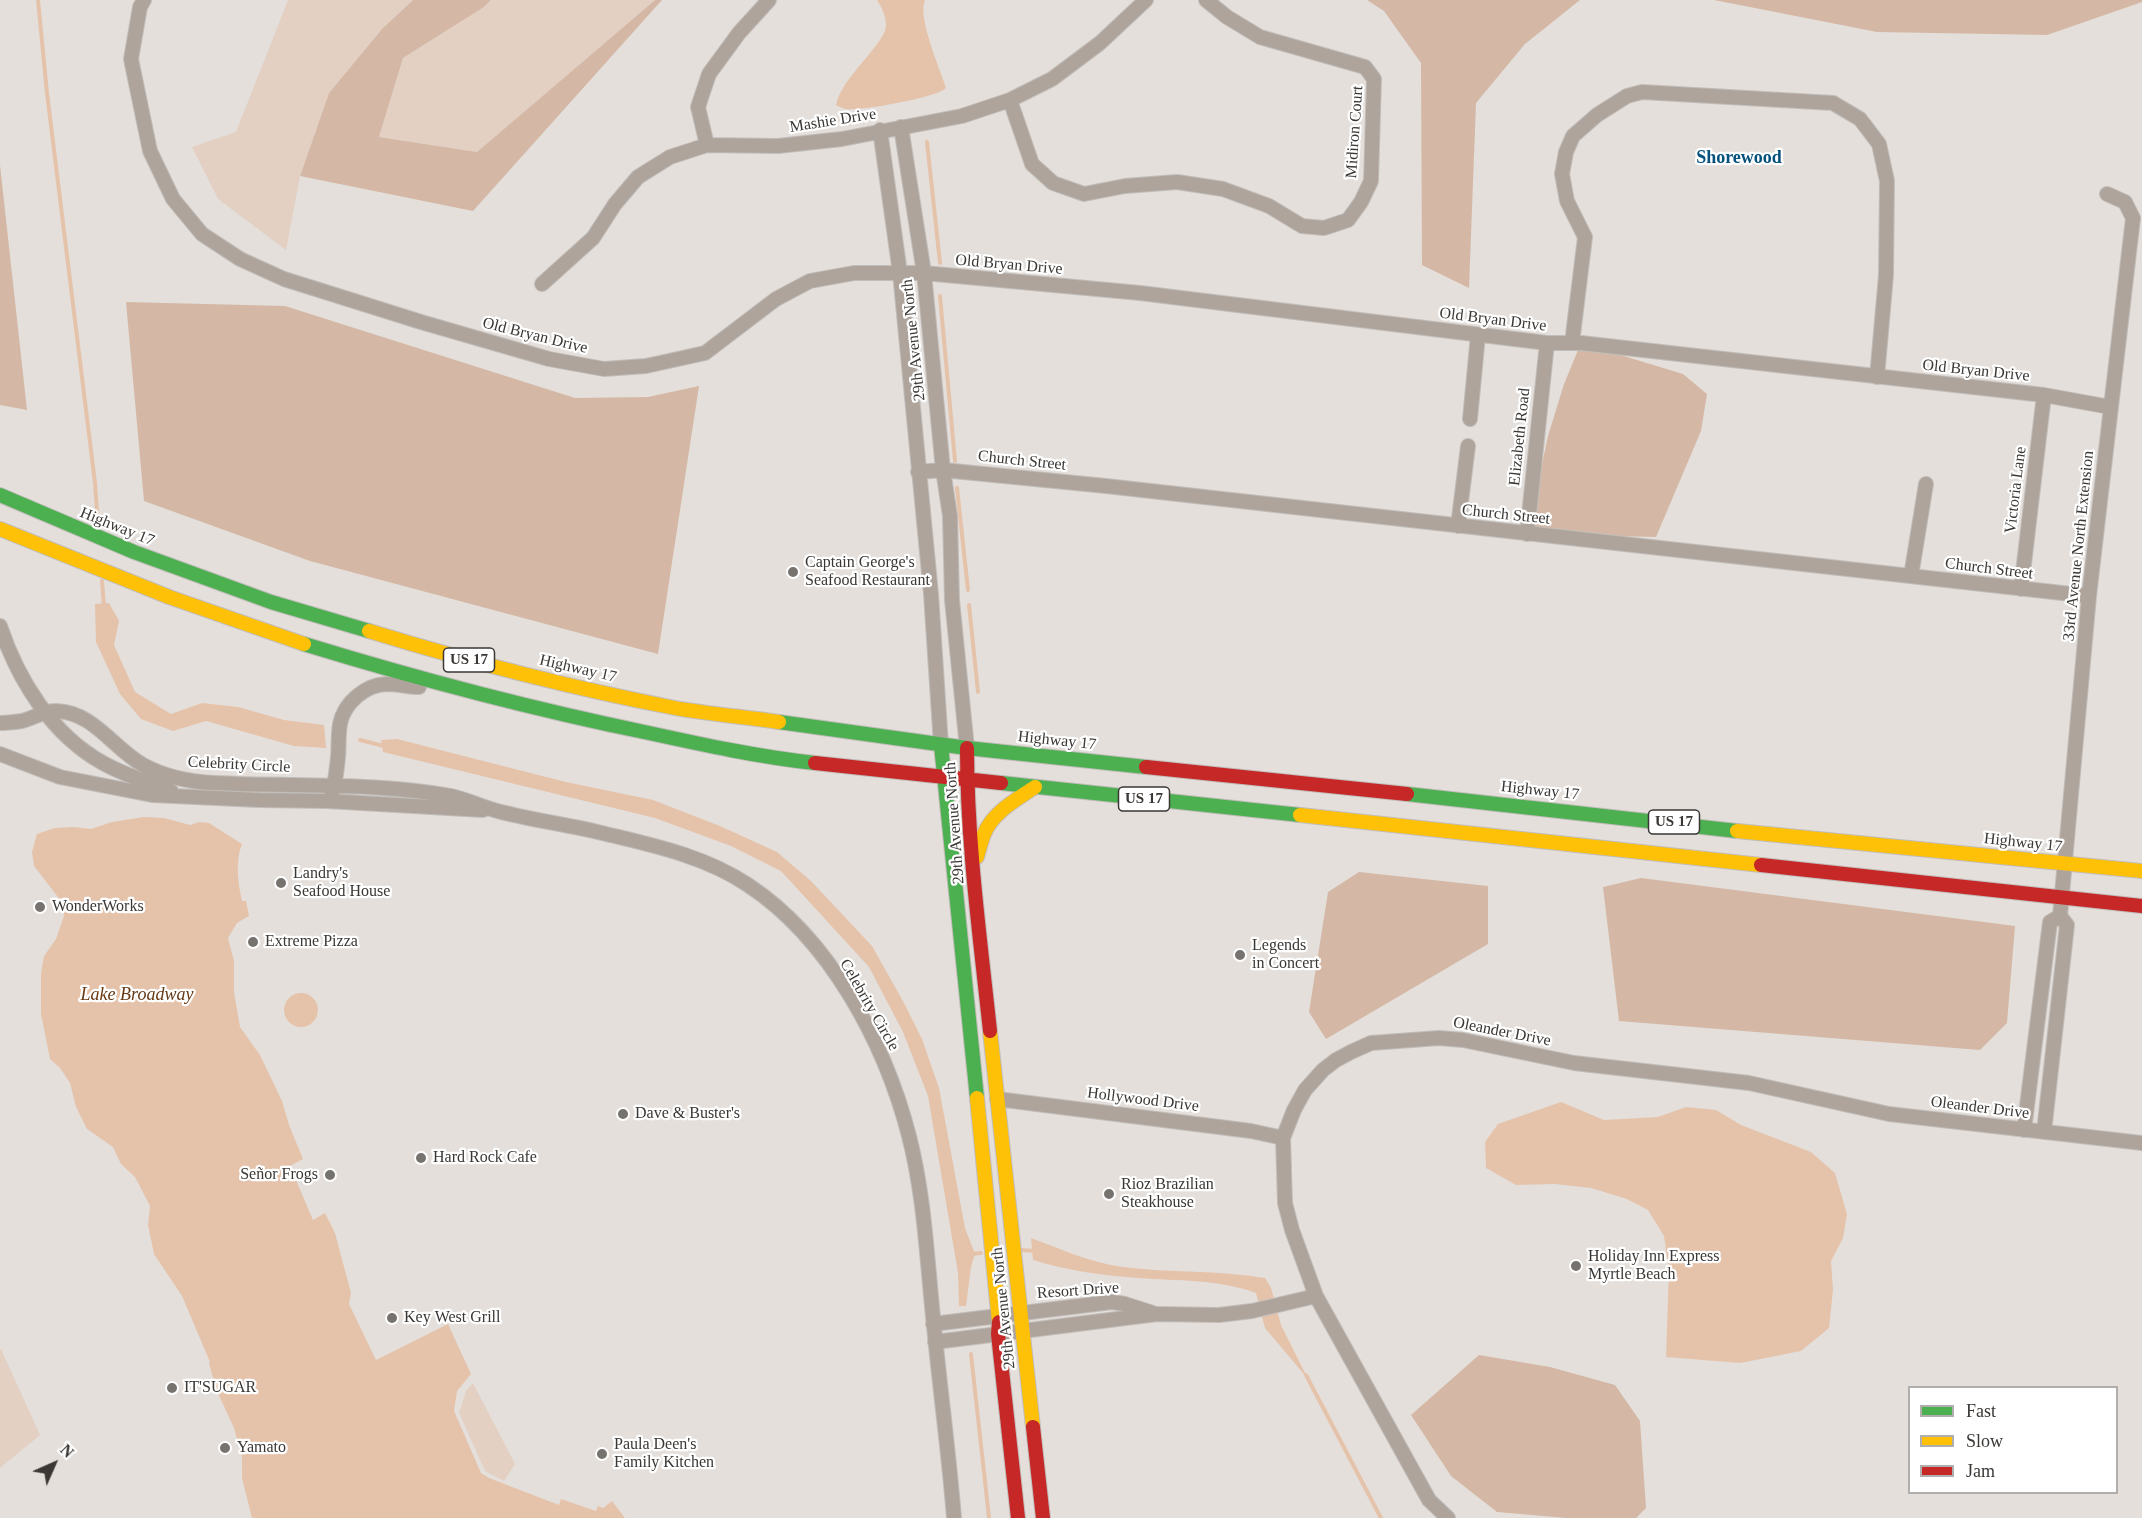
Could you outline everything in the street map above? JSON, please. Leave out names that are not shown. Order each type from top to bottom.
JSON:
[{"type":"main road","name":"Highway 17","points":[[0,495],[134,552],[271,602],[354,628],[534,677],[677,708],[967,748],[1654,820],[1764,834],[2142,871]]},
{"type":"main road","name":"US 17","points":[[0,529],[138,586],[328,652],[568,717],[787,760],[2142,906]]},
{"type":"main road","name":"29th Avenue North","points":[[941,745],[1018,1518]]},
{"type":"main road","name":"29th Avenue North","points":[[967,748],[973,871],[1043,1518]]},
{"type":"main road","points":[[973,871],[985,831],[992,821],[1008,806],[1035,787]]},
{"type":"street","name":"Old Bryan Drive","points":[[144,0],[140,7],[131,59],[150,151],[173,199],[201,234],[240,259],[284,279],[549,359],[604,369],[646,366],[705,353],[776,299],[810,281],[854,273],[924,273],[1140,293],[1547,343],[1572,343],[1877,376],[2044,395],[2110,407]]},
{"type":"street","points":[[707,145],[698,106],[709,74],[739,33],[769,0]]},
{"type":"street","name":"Mashie Drive","points":[[542,284],[592,238],[615,204],[638,177],[670,157],[707,145],[778,146],[842,139],[962,116],[1010,100],[1052,79],[1100,44],[1146,0]]},
{"type":"street","name":"Midiron Court","points":[[1010,100],[1032,164],[1053,183],[1084,194],[1125,186],[1177,182],[1223,189],[1269,206],[1302,226],[1324,228],[1348,220],[1361,202],[1371,181],[1374,79],[1365,67],[1260,37],[1227,17],[1206,0]]},
{"type":"street","points":[[1572,343],[1585,237],[1567,201],[1562,174],[1566,152],[1574,136],[1627,96],[1642,92],[1833,103],[1860,119],[1879,144],[1887,181],[1886,275],[1877,376]]},
{"type":"street","name":"29th Avenue North","points":[[901,127],[924,273],[943,470],[950,516],[952,600],[967,748]]},
{"type":"street","name":"29th Avenue North","points":[[880,130],[900,273],[931,594],[941,745]]},
{"type":"street","name":"33rd Avenue North Extension","points":[[2044,1132],[2067,925],[2060,916],[2090,596],[2133,218],[2125,202],[2107,194]]},
{"type":"street","points":[[1470,419],[1478,335]]},
{"type":"street","name":"Elizabeth Road","points":[[1527,534],[1547,343]]},
{"type":"street","name":"Victoria Lane","points":[[2021,590],[2044,395]]},
{"type":"street","points":[[1458,526],[1468,446]]},
{"type":"street","name":"Church Street","points":[[918,472],[943,470],[2090,596]]},
{"type":"street","points":[[1911,576],[1926,484]]},
{"type":"street","points":[[0,626],[26,684],[54,724],[69,739],[100,762],[117,771],[182,795]]},
{"type":"street","points":[[327,801],[334,786],[340,723],[346,709],[360,693],[387,684],[459,689]]},
{"type":"street","name":"Celebrity Circle","points":[[0,723],[22,721],[54,710],[80,716],[143,765],[170,777],[210,783],[334,786],[454,796],[496,810],[669,850],[704,862],[746,883],[771,903],[808,938],[842,982],[872,1036],[891,1078],[909,1136],[920,1191],[954,1518]]},
{"type":"street","name":"Celebrity Circle","points":[[0,754],[60,777],[152,795],[496,810]]},
{"type":"street","name":"33rd Avenue North Extension","points":[[2024,1130],[2050,922],[2060,916]]},
{"type":"street","name":"Oleander Drive","points":[[1448,1518],[1430,1500],[1316,1296],[1292,1230],[1285,1203],[1283,1138],[1305,1090],[1336,1060],[1371,1043],[1439,1038],[1479,1042],[1574,1063],[1749,1083],[1889,1114],[2142,1143]]},
{"type":"street","name":"Hollywood Drive","points":[[997,1099],[1240,1129],[1283,1138]]},
{"type":"street","name":"Resort Drive","points":[[998,1334],[1157,1314],[1219,1315],[1252,1311],[1316,1296]]},
{"type":"street","name":"Resort Drive","points":[[999,1315],[1112,1302],[1157,1314]]},
{"type":"street","points":[[933,1324],[999,1315]]},
{"type":"street","points":[[935,1342],[998,1334]]},
{"type":"shaded area","points":[[288,0],[413,0],[382,29],[329,93],[300,176],[286,250],[218,199],[192,147],[236,132]]},
{"type":"shaded area","points":[[413,0],[491,0],[484,7],[403,58],[379,137],[477,152],[655,0],[662,0],[473,211],[300,176],[329,93],[382,29]]},
{"type":"shaded area","points":[[491,0],[655,0],[477,152],[379,137],[403,58],[484,7]]},
{"type":"shaded area","points":[[1367,0],[1580,0],[1525,44],[1476,103],[1469,288],[1422,265],[1421,63],[1384,11]]},
{"type":"shaded area","points":[[1714,0],[2142,0],[2142,2],[2047,35],[1877,32]]},
{"type":"shaded area","points":[[0,165],[27,410],[0,405]]},
{"type":"shaded area","points":[[126,302],[285,306],[575,398],[648,397],[699,386],[658,654],[310,561],[144,501]]},
{"type":"shaded area","points":[[1581,343],[1683,374],[1707,394],[1701,431],[1656,537],[1527,534],[1548,436],[1564,384]]},
{"type":"shaded area","points":[[1359,872],[1488,886],[1488,944],[1326,1039],[1309,1012],[1328,892]]},
{"type":"shaded area","points":[[1641,878],[2015,926],[2007,1023],[1980,1050],[1619,1021],[1603,887]]},
{"type":"shaded area","points":[[0,1350],[40,1435],[0,1468]]},
{"type":"shaded area","points":[[1479,1355],[1550,1367],[1615,1385],[1640,1421],[1646,1508],[1636,1518],[1566,1518],[1497,1512],[1451,1476],[1411,1415]]},
{"type":"shaded area","points":[[473,1383],[515,1464],[504,1481],[485,1471],[459,1413],[466,1391]]},
{"type":"water","points":[[877,0],[925,0],[924,18],[946,88],[928,96],[897,103],[845,109],[836,105],[840,95],[884,33],[885,19]]},
{"type":"water","points":[[109,603],[119,621],[114,645],[135,692],[171,714],[202,703],[238,707],[284,720],[324,725],[326,748],[294,746],[206,721],[173,731],[141,719],[120,694],[96,642],[95,604]]},
{"type":"water","points":[[397,739],[566,782],[653,800],[720,826],[777,852],[811,881],[872,946],[922,1039],[939,1088],[965,1228],[975,1254],[966,1306],[959,1306],[958,1273],[928,1096],[903,1032],[869,967],[781,871],[731,846],[655,818],[383,752],[381,740]]},
{"type":"water","name":"Lake Broadway","points":[[144,817],[164,818],[190,825],[199,822],[209,823],[242,844],[238,858],[238,880],[242,901],[246,901],[249,916],[237,923],[228,938],[234,961],[234,992],[240,1027],[260,1055],[282,1101],[303,1159],[290,1166],[313,1220],[325,1213],[335,1233],[351,1293],[349,1304],[376,1360],[448,1324],[471,1374],[457,1391],[454,1411],[481,1473],[559,1505],[561,1499],[596,1511],[598,1506],[603,1508],[612,1501],[625,1518],[252,1518],[242,1478],[242,1457],[234,1428],[216,1389],[210,1362],[182,1296],[154,1254],[148,1225],[150,1206],[135,1177],[121,1164],[113,1147],[87,1129],[76,1107],[70,1083],[60,1068],[50,1059],[41,1014],[41,973],[44,956],[56,939],[64,916],[61,901],[34,866],[32,852],[37,834],[55,828],[91,829],[112,822]]},
{"type":"water","points":[[301,993],[313,998],[318,1010],[313,1022],[301,1027],[289,1022],[284,1010],[289,998]]},
{"type":"water","points":[[1561,1102],[1604,1120],[1658,1117],[1686,1107],[1716,1110],[1741,1125],[1811,1152],[1835,1173],[1847,1214],[1843,1238],[1831,1261],[1833,1290],[1829,1328],[1801,1351],[1740,1363],[1666,1357],[1669,1270],[1664,1236],[1648,1210],[1627,1199],[1591,1188],[1555,1184],[1516,1185],[1486,1168],[1485,1142],[1498,1124]]},
{"type":"water","points":[[1031,1238],[1111,1265],[1265,1278],[1271,1288],[1281,1325],[1308,1379],[1265,1328],[1256,1293],[1242,1288],[1198,1281],[1112,1276],[1058,1267],[1033,1260]]},
{"type":"waterway","points":[[38,0],[98,525]]},
{"type":"waterway","points":[[927,142],[940,263]]},
{"type":"waterway","points":[[940,296],[955,461]]},
{"type":"waterway","points":[[957,488],[968,590]]},
{"type":"waterway","points":[[102,581],[104,606]]},
{"type":"waterway","points":[[969,605],[978,692]]},
{"type":"waterway","points":[[360,740],[384,746]]},
{"type":"waterway","points":[[1020,1250],[1036,1251]]},
{"type":"waterway","points":[[970,1254],[981,1253]]},
{"type":"waterway","points":[[971,1354],[989,1518]]},
{"type":"waterway","points":[[1306,1375],[1381,1518]]},
{"type":"traffic: fast","points":[[0,495],[134,552],[271,602],[369,631]]},
{"type":"traffic: fast","points":[[304,644],[518,704],[732,750],[815,763]]},
{"type":"traffic: fast","points":[[779,722],[967,748],[1146,767]]},
{"type":"traffic: fast","points":[[941,745],[977,1098]]},
{"type":"traffic: fast","points":[[1001,783],[1300,815]]},
{"type":"traffic: fast","points":[[1407,794],[1737,831]]},
{"type":"traffic: slow","points":[[0,529],[169,597],[304,644]]},
{"type":"traffic: slow","points":[[369,631],[483,664],[598,692],[675,708],[779,722]]},
{"type":"traffic: slow","points":[[977,857],[984,834],[993,819],[1035,787]]},
{"type":"traffic: slow","points":[[1300,815],[1761,865]]},
{"type":"traffic: slow","points":[[1737,831],[2142,871]]},
{"type":"traffic: slow","points":[[990,1031],[1033,1427]]},
{"type":"traffic: slow","points":[[977,1098],[999,1322]]},
{"type":"traffic: jam","points":[[967,748],[972,855],[990,1031]]},
{"type":"traffic: jam","points":[[815,763],[1001,783]]},
{"type":"traffic: jam","points":[[1146,767],[1407,794]]},
{"type":"traffic: jam","points":[[1761,865],[2142,906]]},
{"type":"traffic: jam","points":[[999,1322],[998,1334],[1018,1518]]},
{"type":"traffic: jam","points":[[1033,1427],[1043,1518]]},
{"type":"place","name":"Captain George's Seafood Restaurant","points":[[793,572]]},
{"type":"place","name":"Landry's Seafood House","points":[[281,883]]},
{"type":"place","name":"WonderWorks","points":[[40,907]]},
{"type":"place","name":"Extreme Pizza","points":[[253,942]]},
{"type":"place","name":"Legends in Concert","points":[[1240,955]]},
{"type":"place","name":"Dave & Buster's","points":[[623,1114]]},
{"type":"place","name":"Hard Rock Cafe","points":[[421,1158]]},
{"type":"place","name":"Señor Frogs","points":[[330,1175]]},
{"type":"place","name":"Rioz Brazilian Steakhouse","points":[[1109,1194]]},
{"type":"place","name":"Holiday Inn Express Myrtle Beach","points":[[1576,1266]]},
{"type":"place","name":"Key West Grill","points":[[392,1318]]},
{"type":"place","name":"IT'SUGAR","points":[[172,1388]]},
{"type":"place","name":"Yamato","points":[[225,1448]]},
{"type":"place","name":"Paula Deen's Family Kitchen","points":[[602,1454]]},
{"type":"district","name":"Shorewood","points":[[1739,158]]}]
